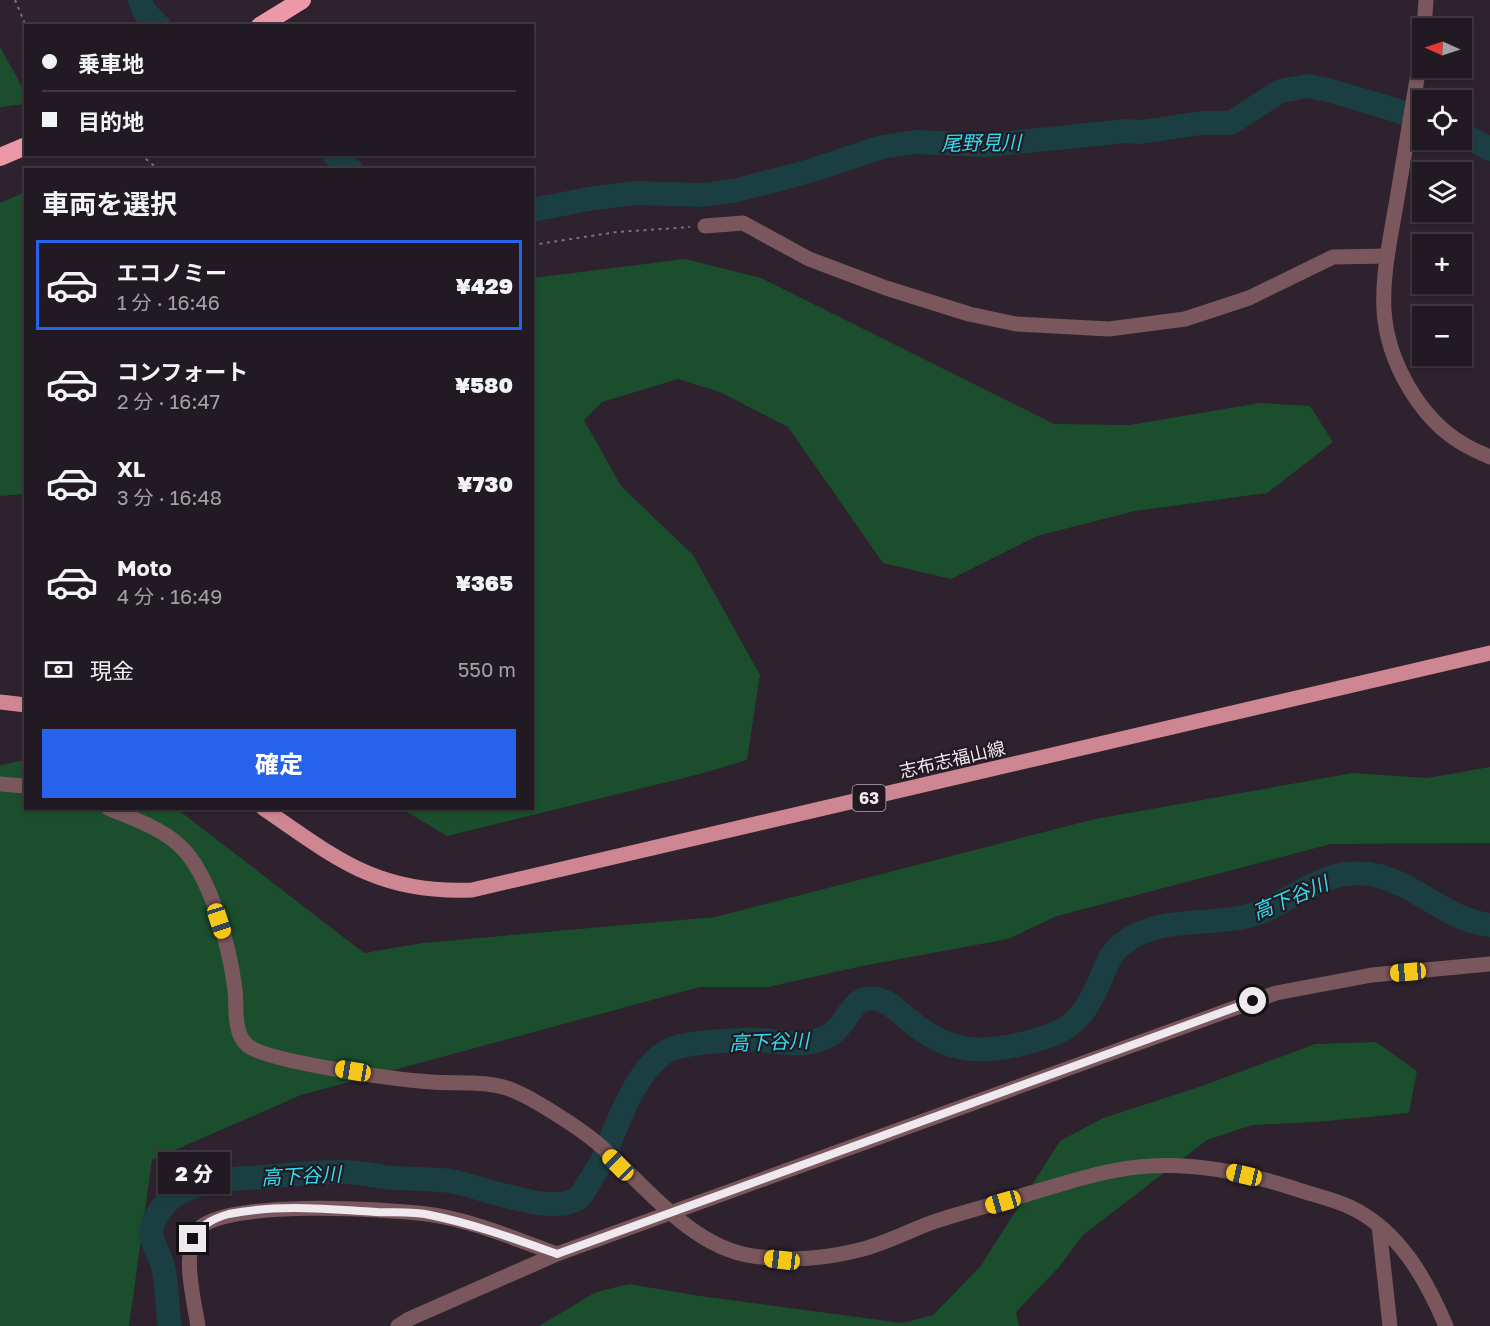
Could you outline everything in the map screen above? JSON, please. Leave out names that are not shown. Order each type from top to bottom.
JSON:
[{"type":"highway","points":[[264,24],[302,0]]},
{"type":"highway","points":[[0,157],[22,148]]},
{"type":"main road","name":"志布志福山線","points":[[266,810],[345,863],[377,878],[440,891],[472,890],[1490,653]]},
{"type":"main road","points":[[0,702],[24,705]]},
{"type":"street","points":[[1425,18],[1426,0]]},
{"type":"street","points":[[1417,78],[1388,256],[1384,310],[1387,334],[1399,372],[1411,392],[1442,427],[1464,445],[1490,457]]},
{"type":"street","points":[[705,226],[743,223],[809,259],[886,288],[969,314],[1016,324],[1110,329],[1147,326],[1185,319],[1249,298],[1333,257],[1388,256]]},
{"type":"street","points":[[0,784],[24,786]]},
{"type":"street","points":[[113,810],[167,836],[183,849],[197,870],[212,900],[226,941],[232,969],[238,1029],[242,1040],[249,1047],[296,1061],[392,1078],[487,1085],[513,1090],[596,1142],[672,1214],[713,1243],[746,1255],[782,1260],[813,1258],[861,1250],[936,1221],[1109,1171],[1161,1166],[1226,1171],[1281,1184],[1349,1207],[1379,1226],[1409,1257],[1429,1286],[1446,1326]]},
{"type":"street","points":[[398,1326],[409,1319],[557,1254],[672,1214],[1141,1040],[1276,993],[1372,975],[1490,964]]},
{"type":"street","points":[[198,1326],[191,1286],[190,1259],[193,1239],[197,1230],[206,1223],[229,1214],[315,1209],[428,1214],[489,1229],[557,1254]]},
{"type":"street","points":[[1379,1226],[1390,1326]]},
{"type":"path","points":[[15,0],[25,24]]},
{"type":"path","points":[[142,156],[157,168]]},
{"type":"path","points":[[534,245],[617,232],[705,226]]},
{"type":"green space","points":[[0,47],[24,90],[24,104],[0,107]]},
{"type":"green space","points":[[24,192],[24,494],[0,496],[0,203]]},
{"type":"green space","points":[[685,259],[761,278],[1054,424],[1130,425],[1259,403],[1310,406],[1333,442],[1267,493],[1135,511],[1037,536],[951,579],[883,563],[788,427],[720,392],[678,379],[602,402],[584,420],[621,486],[693,555],[760,675],[747,760],[700,774],[447,836],[404,810],[534,810],[534,278]]},
{"type":"green space","points":[[24,760],[24,810],[178,810],[364,953],[422,943],[715,917],[1095,819],[1353,773],[1427,778],[1490,767],[1490,843],[1331,844],[1057,916],[1008,939],[862,966],[768,987],[700,987],[301,1095],[152,1160],[129,1326],[0,1326],[0,765]]},
{"type":"green space","points":[[1376,1042],[1417,1071],[1409,1113],[1316,1122],[1252,1125],[1207,1140],[1083,1235],[1059,1267],[1016,1312],[1019,1326],[539,1326],[596,1292],[629,1284],[700,1296],[902,1323],[933,1315],[980,1267],[1060,1141],[1103,1118],[1199,1087],[1315,1044]]},
{"type":"waterway","name":"尾野見川","points":[[140,0],[144,11],[157,24]]},
{"type":"waterway","name":"尾野見川","points":[[534,210],[634,193],[704,195],[737,190],[810,171],[882,147],[915,142],[989,145],[1126,131],[1141,132],[1201,123],[1231,123],[1280,91],[1308,86],[1412,115]]},
{"type":"waterway","name":"尾野見川","points":[[1472,140],[1490,149]]},
{"type":"waterway","name":"尾野見川","points":[[336,156],[349,168]]},
{"type":"waterway","name":"高下谷川","points":[[170,1326],[164,1270],[151,1234],[155,1219],[167,1202],[188,1188],[231,1179],[351,1172],[450,1181],[537,1203],[570,1202],[581,1196],[598,1169],[629,1098],[645,1072],[664,1053],[680,1046],[749,1039],[794,1043],[814,1041],[834,1032],[857,1003],[869,998],[886,1002],[934,1038],[960,1047],[1001,1048],[1034,1041],[1061,1031],[1079,1016],[1094,993],[1112,954],[1135,935],[1164,926],[1239,918],[1257,913],[1306,888],[1339,875],[1358,873],[1379,876],[1407,887],[1461,917],[1490,925]]},
{"type":"route","points":[[193,1239],[197,1230],[206,1223],[229,1214],[315,1209],[428,1214],[489,1229],[557,1254],[1253,1001]]}]
